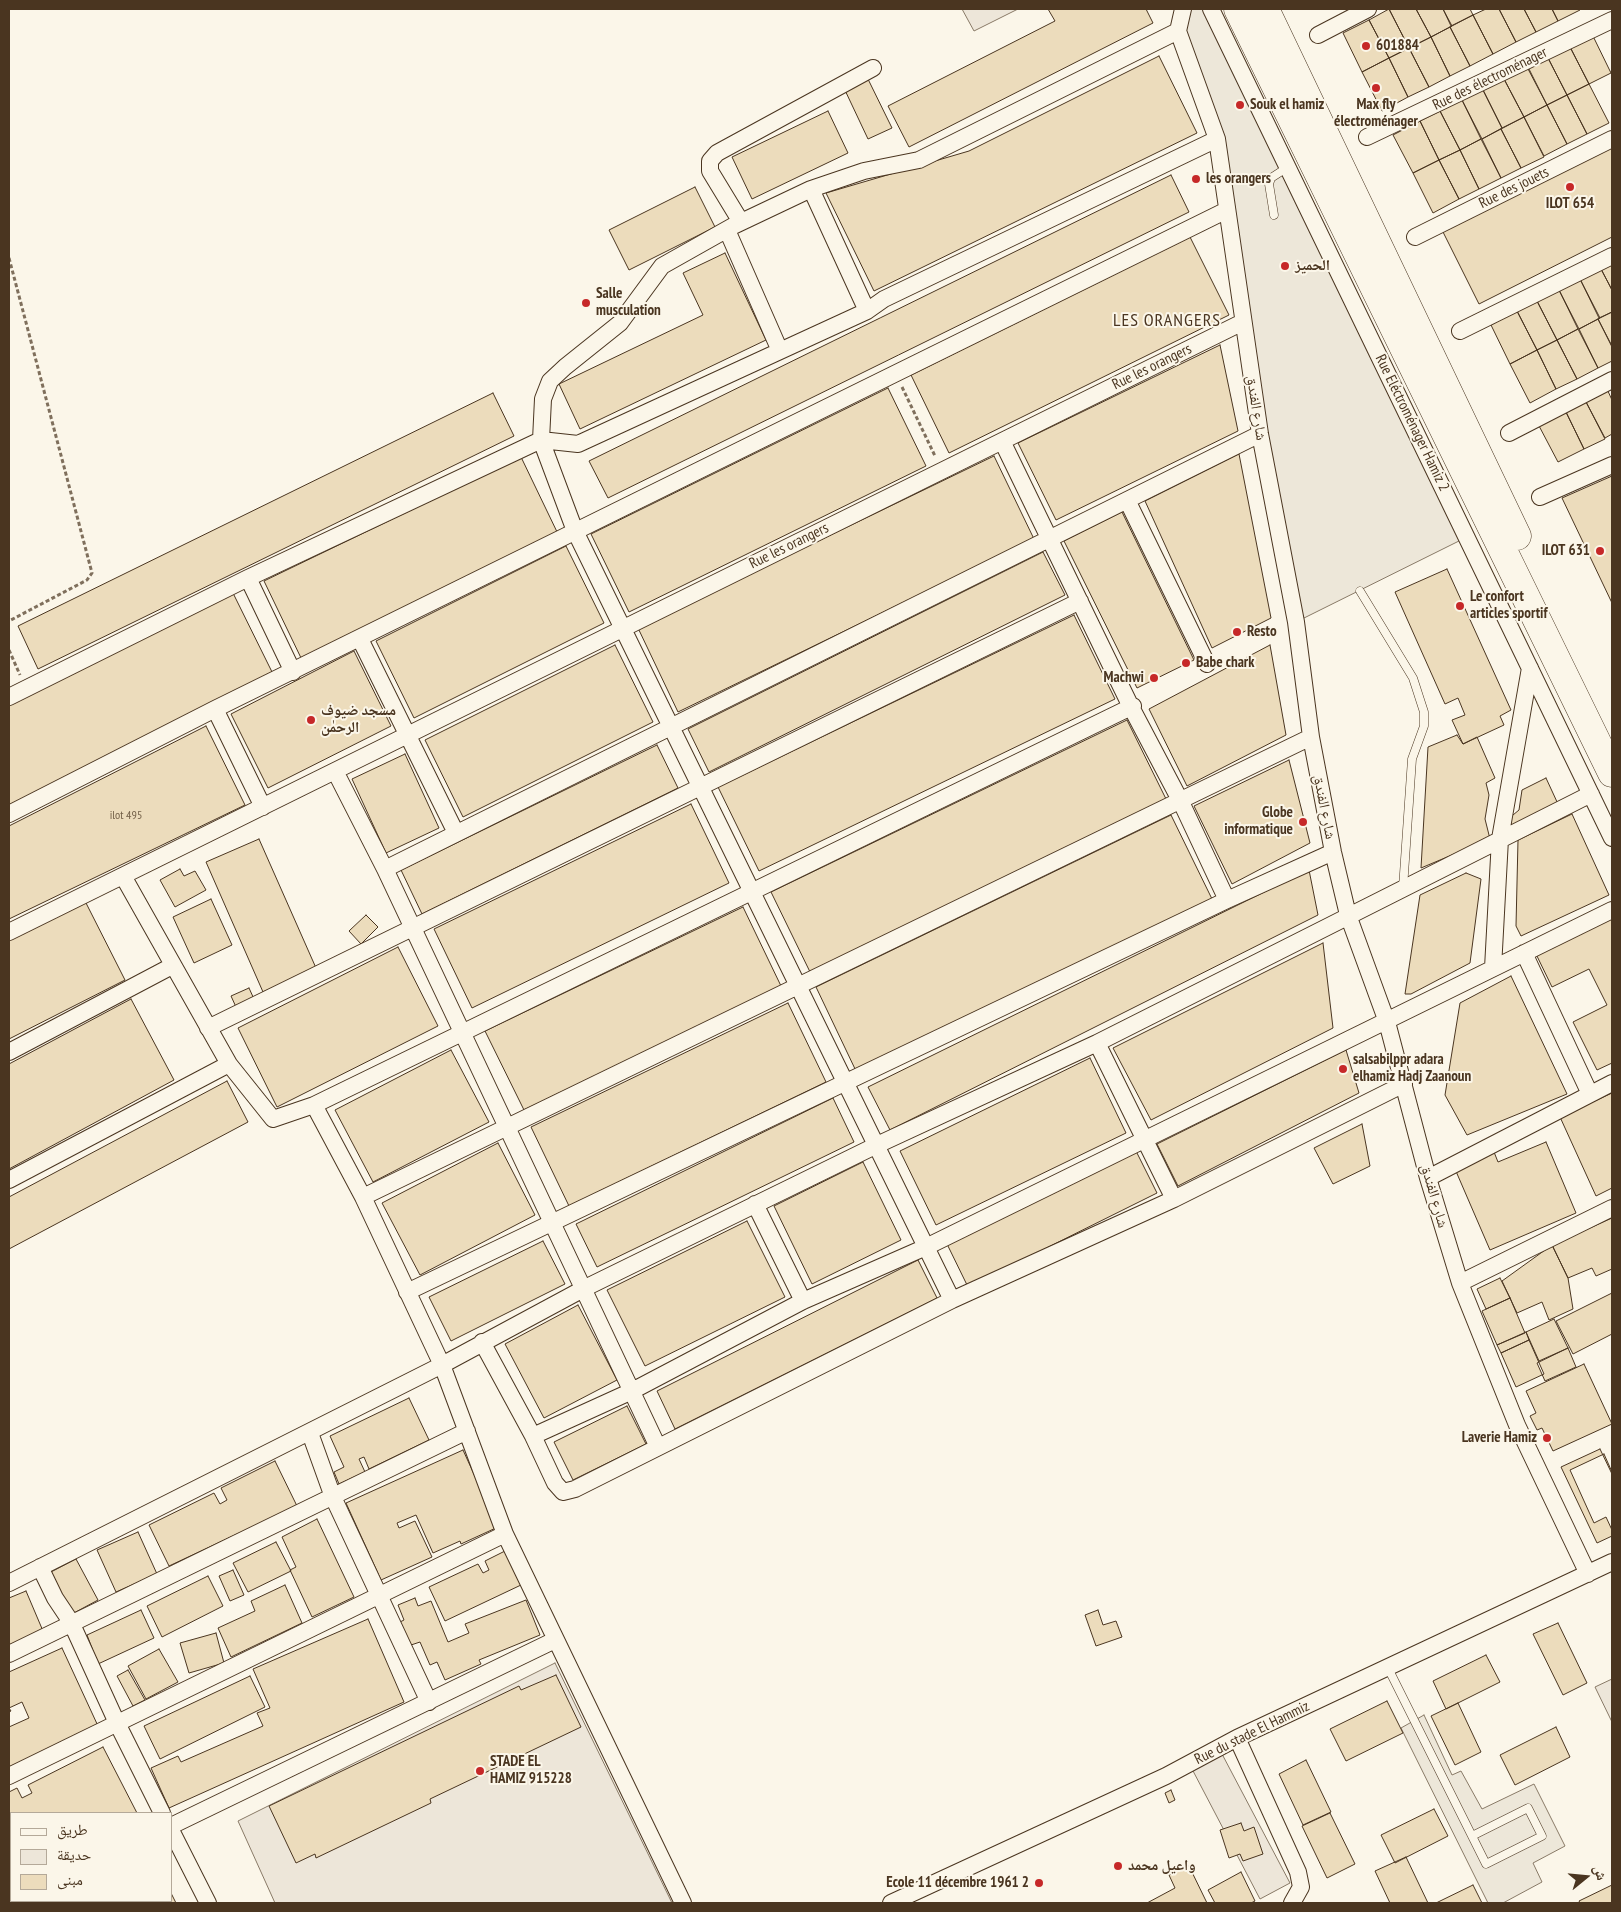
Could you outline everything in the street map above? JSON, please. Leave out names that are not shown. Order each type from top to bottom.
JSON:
[{"type":"highway","points":[[1238,9],[1612,772]]},
{"type":"highway","points":[[1265,9],[1612,736]]},
{"type":"street","points":[[952,1300],[575,531],[541,440],[543,399],[550,382],[565,367],[620,324],[662,266],[734,226],[811,189],[864,171],[919,160],[1178,31],[1183,9]]},
{"type":"street","name":"Rue Eléctroménager Hamiz 2","points":[[1211,9],[1612,838]]},
{"type":"street","points":[[1318,35],[1368,9]]},
{"type":"street","name":"Rue des électroménager","points":[[1367,137],[1612,20]]},
{"type":"street","name":"شارع الفندق","points":[[1178,31],[1216,139],[1260,434],[1296,622],[1311,737],[1333,852],[1348,915],[1387,1022],[1428,1178],[1460,1283],[1517,1425],[1588,1574]]},
{"type":"street","points":[[780,352],[734,226],[710,171],[710,161],[716,153],[872,68]]},
{"type":"street","points":[[9,696],[248,578],[541,440],[578,444],[780,352],[867,311],[884,299],[1216,139]]},
{"type":"street","name":"Rue des jouets","points":[[1415,237],[1612,139]]},
{"type":"street","points":[[811,189],[867,311]]},
{"type":"street","points":[[9,814],[215,709],[1227,210]]},
{"type":"street","points":[[1460,331],[1612,256]]},
{"type":"street","name":"Rue les orangers","points":[[9,932],[1243,322]]},
{"type":"street","points":[[1509,433],[1612,380]]},
{"type":"street","points":[[385,869],[1260,434]]},
{"type":"street","points":[[1002,441],[1132,707],[1181,802],[1227,900]]},
{"type":"street","points":[[1540,497],[1612,465]]},
{"type":"street","points":[[1127,500],[1207,664]]},
{"type":"street","points":[[248,578],[293,672]]},
{"type":"street","points":[[208,1028],[1080,601]]},
{"type":"street","points":[[360,639],[456,833]]},
{"type":"street","points":[[1493,968],[1500,839],[1530,668]]},
{"type":"street","points":[[123,876],[172,966],[229,1064],[273,1119],[314,1105],[1132,707]]},
{"type":"street","points":[[215,709],[263,806]]},
{"type":"street","points":[[363,1197],[1181,802],[1311,737]]},
{"type":"street","points":[[335,771],[385,869],[552,1223],[585,1288],[658,1447]]},
{"type":"street","points":[[9,1583],[310,1433],[585,1288],[876,1145],[1097,1043],[1591,794]]},
{"type":"street","points":[[407,1292],[1227,900],[1333,852]]},
{"type":"street","points":[[534,1436],[632,1391],[803,1301],[926,1247],[1612,910]]},
{"type":"street","points":[[1524,953],[1590,1094]]},
{"type":"street","points":[[9,1052],[172,966]]},
{"type":"street","points":[[1097,1043],[1174,1199]]},
{"type":"street","points":[[9,1180],[229,1064]]},
{"type":"street","points":[[1428,1178],[1612,1083]]},
{"type":"street","points":[[482,1342],[534,1436],[555,1483],[563,1492],[575,1489],[952,1300],[1174,1199],[1404,1084]]},
{"type":"street","points":[[314,1105],[363,1197],[442,1365],[505,1534],[683,1903]]},
{"type":"street","points":[[755,1204],[803,1301]]},
{"type":"street","points":[[1460,1283],[1612,1208]]},
{"type":"street","points":[[9,1654],[71,1622],[467,1431]]},
{"type":"street","points":[[310,1433],[333,1497],[429,1702]]},
{"type":"street","points":[[9,1776],[505,1534]]},
{"type":"street","name":"Rue du stade El Hammiz","points":[[891,1903],[921,1897],[1166,1776],[1237,1738],[1612,1562]]},
{"type":"street","points":[[40,1567],[55,1598],[71,1622],[117,1723],[162,1812]]},
{"type":"street","points":[[172,1826],[555,1640]]},
{"type":"street","points":[[1237,1738],[1298,1872],[1301,1887],[1292,1903]]},
{"type":"street","points":[[172,1832],[208,1903]]},
{"type":"lane","points":[[1274,216],[1269,184],[1272,178],[1288,167]]},
{"type":"lane","points":[[1360,591],[1412,678],[1424,712],[1424,726],[1412,759],[1403,888]]},
{"type":"lane","points":[[1388,1668],[1472,1836],[1486,1864],[1542,1836],[1528,1808],[1472,1836]]},
{"type":"path","points":[[9,258],[92,573],[87,580],[9,621]]},
{"type":"path","points":[[896,373],[942,471]]},
{"type":"path","points":[[9,650],[26,688]]},
{"type":"green space","points":[[962,9],[1018,9],[974,31]]},
{"type":"green space","points":[[555,1663],[672,1903],[275,1903],[238,1821]]},
{"type":"green space","points":[[1612,1679],[1612,1722],[1595,1687]]},
{"type":"green space","points":[[1222,1754],[1290,1883],[1260,1899],[1192,1769]]},
{"type":"shaded area","name":"الحميز","points":[[1188,9],[1211,9],[1467,537],[1296,622],[1217,139],[1181,29]]},
{"type":"shaded area","points":[[1424,1715],[1452,1775],[1461,1771],[1482,1809],[1534,1784],[1565,1846],[1533,1863],[1542,1882],[1503,1903],[1488,1903],[1401,1728]]},
{"type":"building","points":[[1048,9],[1146,9],[1153,23],[909,147],[888,106],[1055,21]]},
{"type":"building","points":[[1389,9],[1416,9],[1431,37],[1409,48]]},
{"type":"building","points":[[1389,9],[1409,48],[1389,58],[1369,20]]},
{"type":"building","points":[[1416,9],[1443,9],[1452,26],[1431,37]]},
{"type":"building","points":[[1443,9],[1470,9],[1473,15],[1451,26]]},
{"type":"building","points":[[1486,9],[1499,9],[1516,42],[1493,54],[1473,15]]},
{"type":"building","points":[[1499,9],[1524,9],[1536,32],[1516,42]]},
{"type":"building","points":[[1524,9],[1552,9],[1558,21],[1536,32]]},
{"type":"building","points":[[1552,9],[1580,9],[1580,10],[1558,21]]},
{"type":"building","points":[[1473,15],[1493,54],[1470,66],[1450,27]]},
{"type":"building","name":"601884","points":[[1369,20],[1389,58],[1362,72],[1343,33]]},
{"type":"building","points":[[1450,27],[1470,66],[1450,76],[1431,37]]},
{"type":"building","points":[[1592,34],[1611,73],[1589,84],[1569,45]]},
{"type":"building","points":[[1431,37],[1450,76],[1429,87],[1409,48]]},
{"type":"building","points":[[1569,45],[1589,84],[1567,95],[1547,56]]},
{"type":"building","points":[[1409,48],[1429,87],[1408,97],[1389,58]]},
{"type":"building","points":[[1159,56],[1197,133],[874,291],[826,193],[969,151]]},
{"type":"building","points":[[1547,56],[1567,95],[1547,105],[1527,67]]},
{"type":"building","points":[[1389,58],[1408,97],[1382,111],[1362,72]]},
{"type":"building","points":[[1528,67],[1547,105],[1524,117],[1504,79]]},
{"type":"building","points":[[866,75],[892,128],[868,139],[843,86]]},
{"type":"building","points":[[1504,79],[1524,117],[1502,128],[1483,90]]},
{"type":"building","points":[[1589,84],[1609,123],[1587,134],[1567,95]]},
{"type":"building","points":[[1483,90],[1502,128],[1482,139],[1462,100]]},
{"type":"building","points":[[1567,95],[1587,134],[1567,144],[1547,105]]},
{"type":"building","points":[[1462,100],[1481,139],[1460,150],[1440,111]]},
{"type":"building","points":[[1547,105],[1567,144],[1544,156],[1524,117]]},
{"type":"building","points":[[828,111],[848,153],[752,199],[732,157]]},
{"type":"building","points":[[1440,111],[1460,150],[1439,160],[1420,121]]},
{"type":"building","points":[[1524,117],[1544,157],[1521,168],[1501,129]]},
{"type":"building","points":[[1420,121],[1439,160],[1413,173],[1393,135]]},
{"type":"building","points":[[1501,129],[1521,168],[1501,178],[1482,139]]},
{"type":"building","points":[[1481,139],[1501,178],[1479,189],[1460,150]]},
{"type":"building","name":"ILOT 654","points":[[1612,144],[1612,237],[1479,304],[1442,230]]},
{"type":"building","points":[[1460,150],[1479,189],[1459,199],[1439,160]]},
{"type":"building","points":[[1439,160],[1459,199],[1433,213],[1413,173]]},
{"type":"building","points":[[1171,175],[1189,212],[608,498],[589,461]]},
{"type":"building","points":[[695,187],[715,227],[629,270],[609,230]]},
{"type":"building","points":[[1190,237],[1229,315],[949,453],[911,375]]},
{"type":"building","points":[[725,253],[766,340],[580,429],[559,384],[703,315],[683,273]]},
{"type":"building","points":[[1612,264],[1612,290],[1601,269]]},
{"type":"building","points":[[1601,269],[1612,290],[1612,312],[1599,318],[1580,279]]},
{"type":"building","points":[[1580,279],[1600,318],[1579,329],[1559,290]]},
{"type":"building","points":[[1559,290],[1578,329],[1557,340],[1537,301]]},
{"type":"building","points":[[1537,301],[1557,340],[1537,350],[1517,311]]},
{"type":"building","points":[[1517,311],[1537,350],[1510,364],[1491,325]]},
{"type":"building","points":[[1612,312],[1612,347],[1598,319]]},
{"type":"building","points":[[1598,319],[1612,346],[1612,361],[1598,368],[1579,329]]},
{"type":"building","points":[[1578,329],[1598,368],[1577,379],[1557,340]]},
{"type":"building","points":[[1557,340],[1577,379],[1556,389],[1537,350]]},
{"type":"building","points":[[1220,345],[1238,431],[1056,520],[1018,443]]},
{"type":"building","points":[[1537,350],[1556,389],[1530,403],[1510,364]]},
{"type":"building","points":[[888,388],[926,466],[629,612],[591,534]]},
{"type":"building","points":[[1607,389],[1612,400],[1612,434],[1605,438],[1585,400]]},
{"type":"building","points":[[493,393],[514,436],[38,669],[18,626]]},
{"type":"building","points":[[1585,400],[1605,439],[1584,449],[1565,410]]},
{"type":"building","points":[[1565,410],[1584,449],[1558,462],[1538,424]]},
{"type":"building","points":[[1239,454],[1271,618],[1212,648],[1145,501]]},
{"type":"building","points":[[994,456],[1034,539],[678,712],[638,628]]},
{"type":"building","points":[[521,457],[559,536],[302,660],[264,581]]},
{"type":"building","name":"ILOT 631","points":[[1612,476],[1612,603],[1562,498]]},
{"type":"building","points":[[1122,512],[1194,660],[1137,688],[1064,541]]},
{"type":"building","points":[[566,546],[604,623],[414,718],[376,641]]},
{"type":"building","points":[[1043,552],[1065,595],[709,772],[688,729]]},
{"type":"building","points":[[1447,569],[1511,710],[1500,716],[1504,725],[1463,744],[1452,720],[1465,715],[1458,698],[1445,704],[1395,592]]},
{"type":"building","points":[[232,591],[274,676],[9,810],[9,704]]},
{"type":"building","points":[[1074,615],[1115,699],[759,871],[718,787]]},
{"type":"building","points":[[615,645],[653,722],[463,817],[425,740]]},
{"type":"building","points":[[1270,645],[1286,735],[1187,786],[1149,709]]},
{"type":"building","name":"مسجد ضيوف الرحمٰن","points":[[354,651],[391,726],[268,788],[231,714]]},
{"type":"building","points":[[1127,720],[1168,803],[812,976],[771,892]]},
{"type":"building","points":[[206,726],[245,805],[9,919],[9,826]]},
{"type":"building","points":[[1457,735],[1463,744],[1477,737],[1495,778],[1486,783],[1489,795],[1485,819],[1490,839],[1421,868],[1428,747]]},
{"type":"building","points":[[657,745],[678,788],[422,914],[401,870]]},
{"type":"building","points":[[405,754],[439,828],[386,853],[352,779]]},
{"type":"building","points":[[1289,760],[1310,843],[1232,884],[1194,806]]},
{"type":"building","points":[[1546,778],[1558,804],[1512,827],[1507,820],[1519,810],[1522,790]]},
{"type":"building","points":[[691,804],[729,883],[472,1008],[434,929]]},
{"type":"building","points":[[1572,814],[1609,895],[1521,936],[1516,926],[1518,840]]},
{"type":"building","points":[[1171,815],[1212,899],[856,1071],[816,987]]},
{"type":"building","points":[[259,839],[316,968],[263,992],[206,862]]},
{"type":"building","points":[[180,869],[184,876],[195,871],[206,890],[175,907],[160,880]]},
{"type":"building","points":[[1309,870],[1318,915],[890,1130],[868,1087]]},
{"type":"building","points":[[1466,873],[1481,879],[1470,963],[1411,994],[1405,994],[1420,895]]},
{"type":"building","points":[[211,899],[232,945],[194,963],[173,917]]},
{"type":"building","points":[[85,901],[125,980],[9,1039],[9,940]]},
{"type":"building","points":[[743,907],[781,986],[524,1110],[485,1031]]},
{"type":"building","points":[[366,915],[378,927],[361,944],[349,931]]},
{"type":"building","points":[[1612,915],[1612,1063],[1597,1070],[1573,1022],[1607,1005],[1589,969],[1552,987],[1535,952]]},
{"type":"building","points":[[1323,943],[1333,1028],[1151,1120],[1113,1048]]},
{"type":"building","points":[[398,947],[438,1026],[277,1107],[238,1028]]},
{"type":"building","points":[[1511,976],[1567,1094],[1467,1135],[1445,1095],[1460,1003]]},
{"type":"building","points":[[249,988],[254,999],[236,1007],[231,996]]},
{"type":"building","points":[[131,999],[174,1080],[9,1169],[9,1064]]},
{"type":"building","points":[[788,1003],[826,1082],[569,1206],[531,1127]]},
{"type":"building","points":[[451,1050],[489,1122],[373,1182],[335,1110]]},
{"type":"building","points":[[1346,1050],[1359,1093],[1178,1186],[1157,1144]]},
{"type":"building","points":[[1090,1058],[1126,1133],[936,1225],[900,1151]]},
{"type":"building","points":[[227,1081],[248,1122],[9,1249],[9,1197]]},
{"type":"building","points":[[1612,1093],[1612,1188],[1596,1196],[1560,1117]]},
{"type":"building","points":[[833,1098],[854,1142],[597,1267],[576,1224]]},
{"type":"building","points":[[1362,1124],[1370,1166],[1333,1184],[1314,1148]]},
{"type":"building","points":[[1546,1142],[1576,1213],[1490,1250],[1455,1169],[1494,1152],[1498,1162]]},
{"type":"building","points":[[498,1143],[535,1215],[420,1275],[382,1203]]},
{"type":"building","points":[[1136,1151],[1157,1193],[968,1287],[947,1244]]},
{"type":"building","points":[[863,1162],[901,1240],[812,1284],[774,1206]]},
{"type":"building","points":[[1612,1218],[1612,1269],[1596,1276],[1592,1268],[1568,1278],[1552,1245]]},
{"type":"building","points":[[747,1221],[785,1297],[645,1366],[607,1290]]},
{"type":"building","points":[[543,1241],[565,1284],[451,1341],[429,1297]]},
{"type":"building","points":[[1552,1245],[1568,1278],[1573,1309],[1549,1320],[1542,1302],[1517,1313],[1502,1281]]},
{"type":"building","points":[[918,1260],[937,1298],[675,1429],[657,1391]]},
{"type":"building","points":[[1500,1278],[1510,1298],[1486,1309],[1477,1289]]},
{"type":"building","points":[[1612,1293],[1612,1334],[1573,1354],[1556,1321]]},
{"type":"building","points":[[1510,1298],[1525,1333],[1497,1345],[1482,1311]]},
{"type":"building","points":[[578,1305],[617,1380],[544,1418],[505,1344]]},
{"type":"building","points":[[1554,1319],[1568,1348],[1539,1361],[1526,1332]]},
{"type":"building","points":[[1526,1332],[1529,1340],[1501,1353],[1497,1345]]},
{"type":"building","points":[[1529,1340],[1544,1374],[1516,1387],[1501,1353]]},
{"type":"building","points":[[1568,1348],[1576,1367],[1545,1381],[1537,1363]]},
{"type":"building","points":[[1584,1364],[1612,1424],[1553,1451],[1542,1428],[1537,1430],[1530,1416],[1536,1413],[1526,1391]]},
{"type":"building","points":[[409,1398],[429,1440],[369,1469],[364,1457],[359,1459],[365,1472],[339,1484],[334,1472],[344,1467],[330,1436]]},
{"type":"building","points":[[627,1406],[646,1444],[573,1480],[554,1442]]},
{"type":"building","points":[[1600,1449],[1612,1474],[1612,1536],[1597,1543],[1561,1467]]},
{"type":"building","points":[[463,1450],[498,1527],[461,1544],[460,1541],[433,1553],[416,1515],[397,1523],[399,1528],[415,1521],[432,1557],[381,1580],[346,1503]]},
{"type":"building","points":[[1604,1454],[1612,1472],[1612,1530],[1606,1517],[1594,1523],[1570,1470]]},
{"type":"building","points":[[275,1461],[297,1506],[169,1566],[149,1525],[214,1493],[220,1504],[227,1500],[221,1488]]},
{"type":"building","points":[[317,1519],[354,1597],[312,1617],[290,1570],[296,1567],[282,1537]]},
{"type":"building","points":[[138,1532],[157,1574],[116,1592],[97,1550]]},
{"type":"building","points":[[276,1542],[291,1571],[248,1592],[233,1563]]},
{"type":"building","points":[[505,1551],[521,1585],[445,1621],[429,1587],[478,1564],[483,1573],[489,1570],[485,1561]]},
{"type":"building","points":[[76,1559],[98,1600],[72,1614],[49,1573]]},
{"type":"building","points":[[233,1570],[244,1595],[230,1601],[219,1576]]},
{"type":"building","points":[[208,1576],[223,1606],[162,1637],[147,1606]]},
{"type":"building","points":[[285,1585],[302,1623],[231,1657],[218,1628],[255,1611],[251,1601]]},
{"type":"building","points":[[26,1591],[43,1631],[9,1645],[9,1598]]},
{"type":"building","points":[[415,1598],[418,1606],[431,1601],[448,1642],[469,1633],[465,1624],[526,1600],[540,1635],[479,1660],[481,1664],[445,1680],[437,1662],[430,1665],[420,1642],[408,1646],[398,1623],[404,1620],[398,1605]]},
{"type":"building","points":[[141,1610],[154,1638],[98,1664],[87,1635]]},
{"type":"building","points":[[1098,1610],[1103,1625],[1116,1621],[1122,1637],[1096,1646],[1085,1615]]},
{"type":"building","points":[[368,1619],[404,1702],[169,1808],[151,1768],[178,1756],[181,1762],[263,1726],[257,1713],[270,1708],[253,1669]]},
{"type":"building","points":[[1558,1623],[1587,1683],[1563,1695],[1533,1634]]},
{"type":"building","points":[[216,1633],[224,1663],[189,1673],[180,1643]]},
{"type":"building","points":[[62,1648],[98,1726],[9,1767],[9,1727],[29,1718],[22,1702],[9,1708],[9,1672]]},
{"type":"building","points":[[159,1649],[178,1682],[146,1699],[128,1666]]},
{"type":"building","points":[[1486,1655],[1500,1682],[1446,1709],[1433,1681]]},
{"type":"building","points":[[128,1670],[145,1700],[133,1706],[117,1676]]},
{"type":"building","points":[[556,1675],[581,1727],[430,1799],[431,1803],[316,1858],[315,1854],[296,1863],[269,1806],[519,1686],[521,1690]]},
{"type":"building","points":[[250,1676],[265,1707],[160,1759],[144,1726]]},
{"type":"building","points":[[1387,1701],[1403,1733],[1346,1761],[1330,1729]]},
{"type":"building","points":[[1458,1703],[1481,1752],[1455,1765],[1431,1716]]},
{"type":"building","points":[[1556,1727],[1570,1757],[1515,1785],[1500,1755]]},
{"type":"building","points":[[103,1747],[136,1812],[10,1812],[9,1844],[9,1792],[17,1788],[22,1798],[32,1793],[28,1785]]},
{"type":"building","points":[[1306,1760],[1331,1812],[1303,1825],[1279,1774]]},
{"type":"building","points":[[1171,1790],[1175,1800],[1169,1803],[1165,1793]]},
{"type":"building","points":[[1434,1809],[1448,1836],[1395,1863],[1381,1835]]},
{"type":"building","points":[[1330,1813],[1355,1864],[1327,1878],[1302,1826]]},
{"type":"building","points":[[1241,1823],[1244,1831],[1254,1827],[1263,1854],[1243,1861],[1240,1854],[1229,1858],[1220,1830]]},
{"type":"building","points":[[9,1848],[10,1848],[9,1892]]},
{"type":"building","points":[[1406,1857],[1428,1903],[1390,1903],[1375,1871]]},
{"type":"building","points":[[1189,1866],[1207,1903],[1147,1903],[1175,1888],[1169,1875]]},
{"type":"building","points":[[1241,1872],[1255,1901],[1251,1903],[1215,1903],[1208,1890]]},
{"type":"building","points":[[1473,1885],[1482,1903],[1436,1903]]},
{"type":"building","points":[[1612,1885],[1612,1903],[1580,1903],[1579,1901]]},
{"type":"building","points":[[172,1895],[176,1903],[63,1903],[172,1902]]},
{"type":"place","name":"601884","points":[[1366,46]]},
{"type":"place","name":"Max fly électroménager","points":[[1376,88]]},
{"type":"place","name":"Souk el hamiz","points":[[1240,105]]},
{"type":"place","name":"les orangers","points":[[1196,179]]},
{"type":"place","name":"ILOT 654","points":[[1570,187]]},
{"type":"place","name":"الحميز","points":[[1285,266]]},
{"type":"place","name":"Salle musculation","points":[[586,303]]},
{"type":"place","name":"ILOT 631","points":[[1600,551]]},
{"type":"place","name":"Le confort articles sportif","points":[[1460,606]]},
{"type":"place","name":"Resto","points":[[1237,632]]},
{"type":"place","name":"Babe chark","points":[[1186,663]]},
{"type":"place","name":"Machwi","points":[[1154,678]]},
{"type":"place","name":"مسجد ضيوف الرحمٰن","points":[[311,720]]},
{"type":"place","name":"Globe informatique","points":[[1303,822]]},
{"type":"place","name":"salsabilppr adara elhamiz Hadj Zaanoun","points":[[1343,1069]]},
{"type":"place","name":"Laverie Hamiz","points":[[1547,1438]]},
{"type":"place","name":"STADE EL HAMIZ 915228","points":[[480,1771]]},
{"type":"place","name":"واعيل محمد","points":[[1118,1866]]},
{"type":"place","name":"Ecole 11 décembre 1961 2","points":[[1039,1883]]},
{"type":"district","name":"LES ORANGERS","points":[[1167,321]]}]
